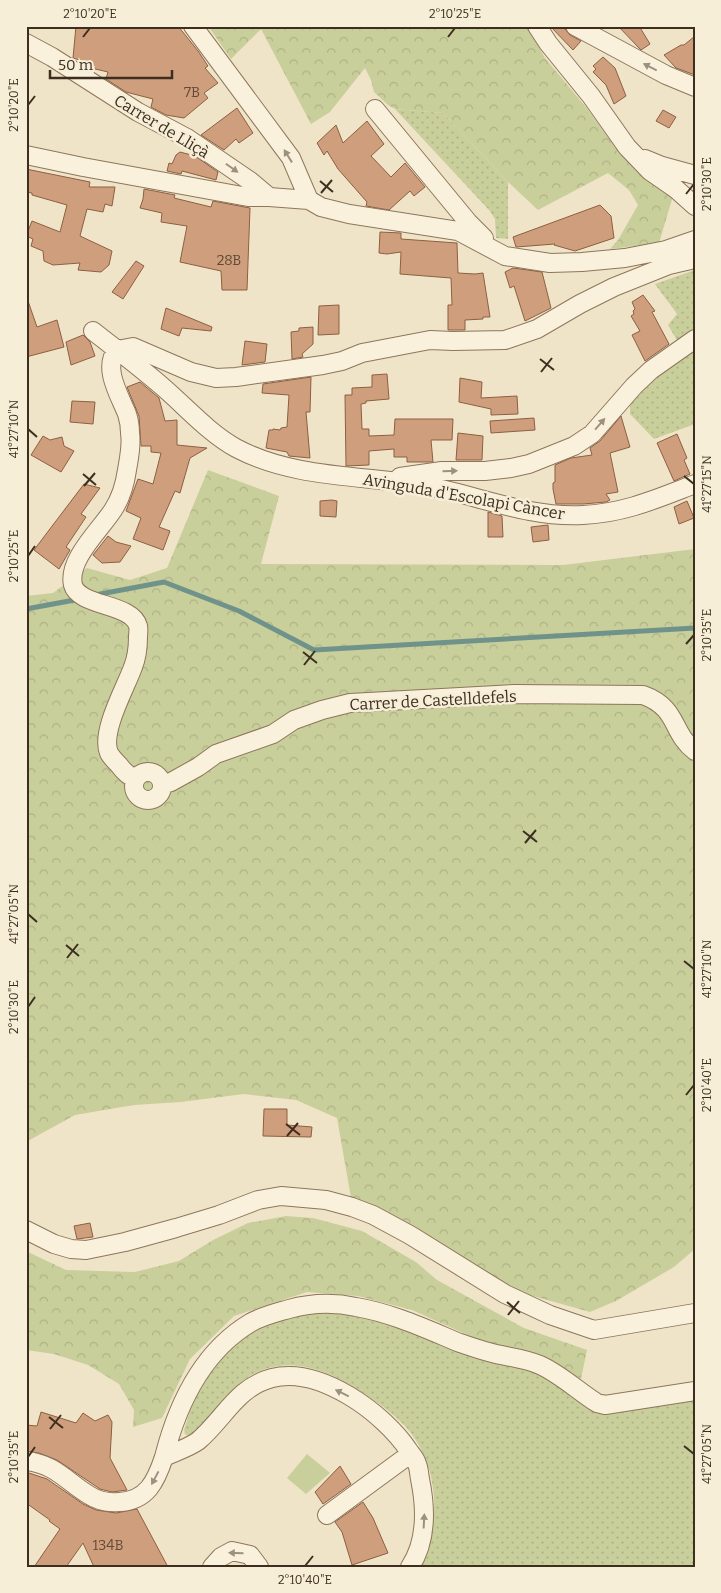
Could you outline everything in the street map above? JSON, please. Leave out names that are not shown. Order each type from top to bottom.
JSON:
[{"type":"street","points":[[193,26],[291,158],[308,200]]},
{"type":"street","points":[[537,26],[548,43],[591,96],[626,147],[650,171],[676,189],[695,206]]},
{"type":"street","points":[[575,26],[666,76],[695,87]]},
{"type":"street","name":"Carrer de Lliçà","points":[[26,43],[52,57],[138,112],[187,138],[250,181],[269,197]]},
{"type":"street","points":[[375,109],[468,222],[505,256]]},
{"type":"street","points":[[626,147],[643,158],[662,166],[695,175]]},
{"type":"street","points":[[26,155],[248,197],[308,200],[321,207],[349,214],[458,231],[505,256],[550,263],[625,258],[666,250],[695,240]]},
{"type":"street","points":[[117,350],[133,347],[190,372],[216,378],[323,365],[342,361],[362,353],[430,340],[506,340],[537,329],[614,287],[669,265],[695,259]]},
{"type":"street","name":"Avinguda d'Escolapi Càncer","points":[[93,331],[164,388],[213,433],[237,448],[267,461],[295,469],[429,487],[526,511],[581,516],[612,513],[648,503],[695,484]]},
{"type":"street","points":[[384,480],[442,471],[485,471],[511,468],[529,464],[574,446],[592,434],[618,403],[646,376],[695,339]]},
{"type":"street","name":"Carrer de Castelldefels","points":[[117,350],[113,354],[112,368],[115,384],[127,415],[131,435],[126,478],[114,509],[83,551],[76,563],[72,576],[74,587],[81,595],[123,612],[134,618],[138,626],[137,654],[134,667],[112,720],[108,735],[109,752],[127,775],[136,779],[142,774],[151,773],[158,777],[162,785],[198,767],[216,754],[273,734],[294,720],[350,703],[514,694],[643,695],[659,702],[671,714],[684,738],[695,751]]},
{"type":"street","points":[[26,1230],[54,1244],[86,1250],[176,1228],[219,1215],[258,1200],[282,1196],[319,1199],[352,1207],[372,1215],[410,1235],[505,1294],[550,1315],[594,1330],[695,1313]]},
{"type":"street","points":[[26,1460],[49,1466],[90,1496],[100,1500],[112,1502],[134,1500],[144,1494],[158,1474],[173,1427],[197,1375],[216,1351],[230,1337],[250,1323],[269,1314],[313,1304],[343,1305],[382,1313],[477,1349],[533,1362],[597,1403],[605,1405],[695,1391]]},
{"type":"street","points":[[164,1457],[192,1445],[200,1439],[229,1406],[255,1384],[273,1378],[291,1376],[312,1380],[353,1398],[375,1413],[400,1437],[417,1464],[423,1493],[424,1518],[422,1539],[416,1559],[410,1567]]},
{"type":"street","points":[[173,1427],[183,1442],[192,1445]]},
{"type":"street","points":[[327,1515],[402,1460]]},
{"type":"street","points":[[212,1567],[221,1557],[232,1551],[250,1556],[259,1567]]},
{"type":"green space","points":[[208,26],[527,26],[545,58],[585,106],[620,154],[673,196],[659,243],[610,249],[618,240],[638,205],[629,190],[608,173],[538,210],[508,182],[443,113],[395,109],[388,105],[374,92],[365,68],[330,112],[311,124],[261,29],[231,59]]},
{"type":"green space","points":[[395,109],[443,113],[508,182],[508,239],[496,238],[495,219],[489,210]]},
{"type":"green space","points":[[695,270],[695,330],[678,342],[668,325],[677,314],[655,284]]},
{"type":"green space","points":[[695,349],[695,424],[654,439],[630,414],[630,404],[671,365]]},
{"type":"green space","points":[[208,470],[279,496],[261,564],[563,565],[695,549],[695,1249],[674,1267],[616,1301],[590,1312],[526,1294],[351,1198],[337,1118],[296,1100],[244,1094],[181,1102],[134,1105],[75,1115],[26,1142],[26,596],[53,593],[87,568],[130,580],[167,568]]},
{"type":"green space","points":[[286,1216],[313,1218],[362,1231],[416,1262],[437,1280],[524,1328],[587,1350],[581,1379],[544,1356],[481,1341],[412,1310],[358,1296],[307,1292],[234,1316],[190,1359],[162,1418],[133,1427],[134,1410],[119,1384],[88,1365],[54,1354],[26,1350],[26,1251],[66,1270],[135,1272],[179,1261],[213,1240],[248,1223]]},
{"type":"green space","points":[[318,1310],[358,1314],[537,1371],[599,1413],[608,1414],[695,1397],[695,1567],[421,1567],[432,1531],[434,1494],[426,1459],[417,1442],[400,1421],[373,1400],[342,1380],[310,1368],[288,1365],[257,1372],[242,1381],[218,1405],[197,1432],[190,1437],[185,1434],[184,1430],[196,1392],[212,1365],[255,1327]]},
{"type":"green space","points":[[307,1454],[330,1473],[306,1494],[287,1478]]},
{"type":"building","points":[[76,26],[178,26],[208,66],[205,68],[218,83],[204,93],[208,98],[184,118],[166,115],[151,107],[153,99],[126,92],[106,79],[108,72],[91,68],[91,65],[73,58]]},
{"type":"building","points":[[550,26],[561,26],[570,35],[581,41],[573,50]]},
{"type":"building","points":[[618,26],[639,26],[650,44],[641,50]]},
{"type":"building","points":[[695,36],[695,75],[676,68],[664,55],[684,45]]},
{"type":"building","points":[[603,57],[615,68],[626,96],[614,104],[606,85],[593,72],[596,69],[593,66]]},
{"type":"building","points":[[237,108],[253,133],[239,143],[236,139],[224,150],[201,135]]},
{"type":"building","points":[[663,110],[676,117],[669,128],[656,121]]},
{"type":"building","points":[[367,121],[384,144],[371,156],[391,177],[405,163],[425,187],[414,196],[410,191],[389,210],[366,206],[367,202],[338,169],[327,151],[324,155],[317,143],[336,125],[343,143]]},
{"type":"building","points":[[180,152],[195,156],[218,172],[216,180],[182,171],[181,174],[167,171],[169,163],[172,164],[176,155]]},
{"type":"building","points":[[26,169],[90,182],[89,187],[115,187],[112,206],[105,204],[103,212],[87,209],[80,236],[112,251],[109,265],[101,272],[78,270],[80,263],[53,265],[44,261],[43,251],[31,246],[33,239],[26,236],[32,221],[60,232],[67,205],[26,192]]},
{"type":"building","points":[[144,189],[175,195],[174,198],[211,207],[213,201],[250,208],[247,290],[222,290],[221,271],[180,262],[187,226],[161,222],[162,213],[140,208]]},
{"type":"building","points":[[600,205],[611,216],[614,238],[575,251],[555,244],[516,247],[513,237]]},
{"type":"building","points":[[380,232],[401,233],[401,239],[457,243],[458,273],[483,273],[490,317],[465,320],[465,330],[448,330],[448,305],[452,305],[451,278],[400,274],[401,252],[379,253]]},
{"type":"building","points":[[136,261],[144,266],[123,299],[112,292]]},
{"type":"building","points":[[513,268],[542,272],[551,308],[525,321],[514,286],[510,288],[505,272]]},
{"type":"building","points":[[643,295],[655,311],[652,312],[669,344],[645,361],[632,335],[640,331],[631,316],[634,314],[633,311],[635,309],[632,302]]},
{"type":"building","points":[[26,301],[28,301],[37,327],[57,320],[64,347],[26,357]]},
{"type":"building","points":[[339,305],[339,334],[318,335],[319,306]]},
{"type":"building","points":[[166,308],[212,327],[211,331],[182,328],[179,336],[161,329]]},
{"type":"building","points":[[313,327],[313,344],[302,354],[303,357],[292,359],[291,332],[299,331],[299,328]]},
{"type":"building","points":[[83,335],[90,342],[95,356],[71,365],[66,342]]},
{"type":"building","points":[[245,341],[267,344],[265,362],[242,365]]},
{"type":"building","points":[[387,374],[389,399],[366,401],[366,403],[361,404],[362,429],[369,429],[369,436],[394,435],[395,419],[453,419],[452,440],[431,440],[433,462],[407,462],[407,457],[394,457],[394,449],[369,451],[369,465],[346,466],[345,395],[352,395],[352,388],[372,387],[372,375]]},
{"type":"building","points":[[311,377],[310,412],[306,412],[310,458],[289,456],[287,452],[266,448],[269,430],[280,430],[287,427],[289,395],[262,393],[263,384]]},
{"type":"building","points":[[460,378],[482,382],[481,398],[517,396],[518,414],[491,415],[491,409],[459,402]]},
{"type":"building","points":[[140,382],[159,398],[165,421],[177,420],[177,445],[207,448],[190,458],[180,493],[175,491],[159,527],[170,531],[163,550],[133,539],[141,518],[126,511],[138,479],[153,484],[161,453],[151,452],[151,446],[141,446],[139,416],[127,387]]},
{"type":"building","points":[[72,401],[95,402],[93,424],[70,422]]},
{"type":"building","points":[[621,416],[630,447],[610,453],[618,492],[606,494],[610,500],[606,502],[556,504],[553,489],[555,465],[571,458],[592,455],[590,448],[600,441]]},
{"type":"building","points":[[534,418],[535,430],[491,433],[490,421]]},
{"type":"building","points":[[458,433],[483,436],[482,460],[456,460]]},
{"type":"building","points":[[677,434],[687,458],[684,460],[690,474],[674,481],[657,443]]},
{"type":"building","points":[[43,436],[50,440],[62,437],[64,446],[74,451],[61,472],[31,455]]},
{"type":"building","points":[[84,484],[100,488],[81,514],[86,517],[66,547],[70,550],[59,569],[34,550]]},
{"type":"building","points":[[320,501],[337,501],[336,517],[320,516]]},
{"type":"building","points":[[687,501],[694,518],[679,524],[674,507]]},
{"type":"building","points":[[488,512],[502,516],[503,537],[488,537]]},
{"type":"building","points":[[548,525],[549,540],[533,542],[531,527]]},
{"type":"building","points":[[108,536],[116,542],[131,546],[120,562],[102,563],[93,555]]},
{"type":"building","points":[[264,1109],[287,1109],[287,1125],[312,1127],[311,1137],[263,1136]]},
{"type":"building","points":[[90,1223],[93,1237],[77,1239],[74,1226]]},
{"type":"building","points":[[41,1412],[76,1423],[83,1413],[95,1421],[108,1415],[112,1422],[110,1458],[127,1490],[112,1492],[100,1489],[57,1460],[39,1453],[26,1451],[26,1425],[37,1426]]},
{"type":"building","points":[[340,1466],[351,1484],[323,1504],[315,1492]]},
{"type":"building","points":[[26,1472],[47,1479],[83,1504],[96,1510],[116,1513],[137,1509],[168,1567],[94,1567],[83,1543],[66,1567],[34,1567],[60,1529],[26,1503]]},
{"type":"building","points":[[363,1502],[373,1518],[388,1553],[352,1565],[342,1532],[335,1522]]},
{"type":"waterway","points":[[95,595],[164,582],[239,611],[314,650],[695,628]]},
{"type":"waterway","points":[[26,609],[80,599]]}]
